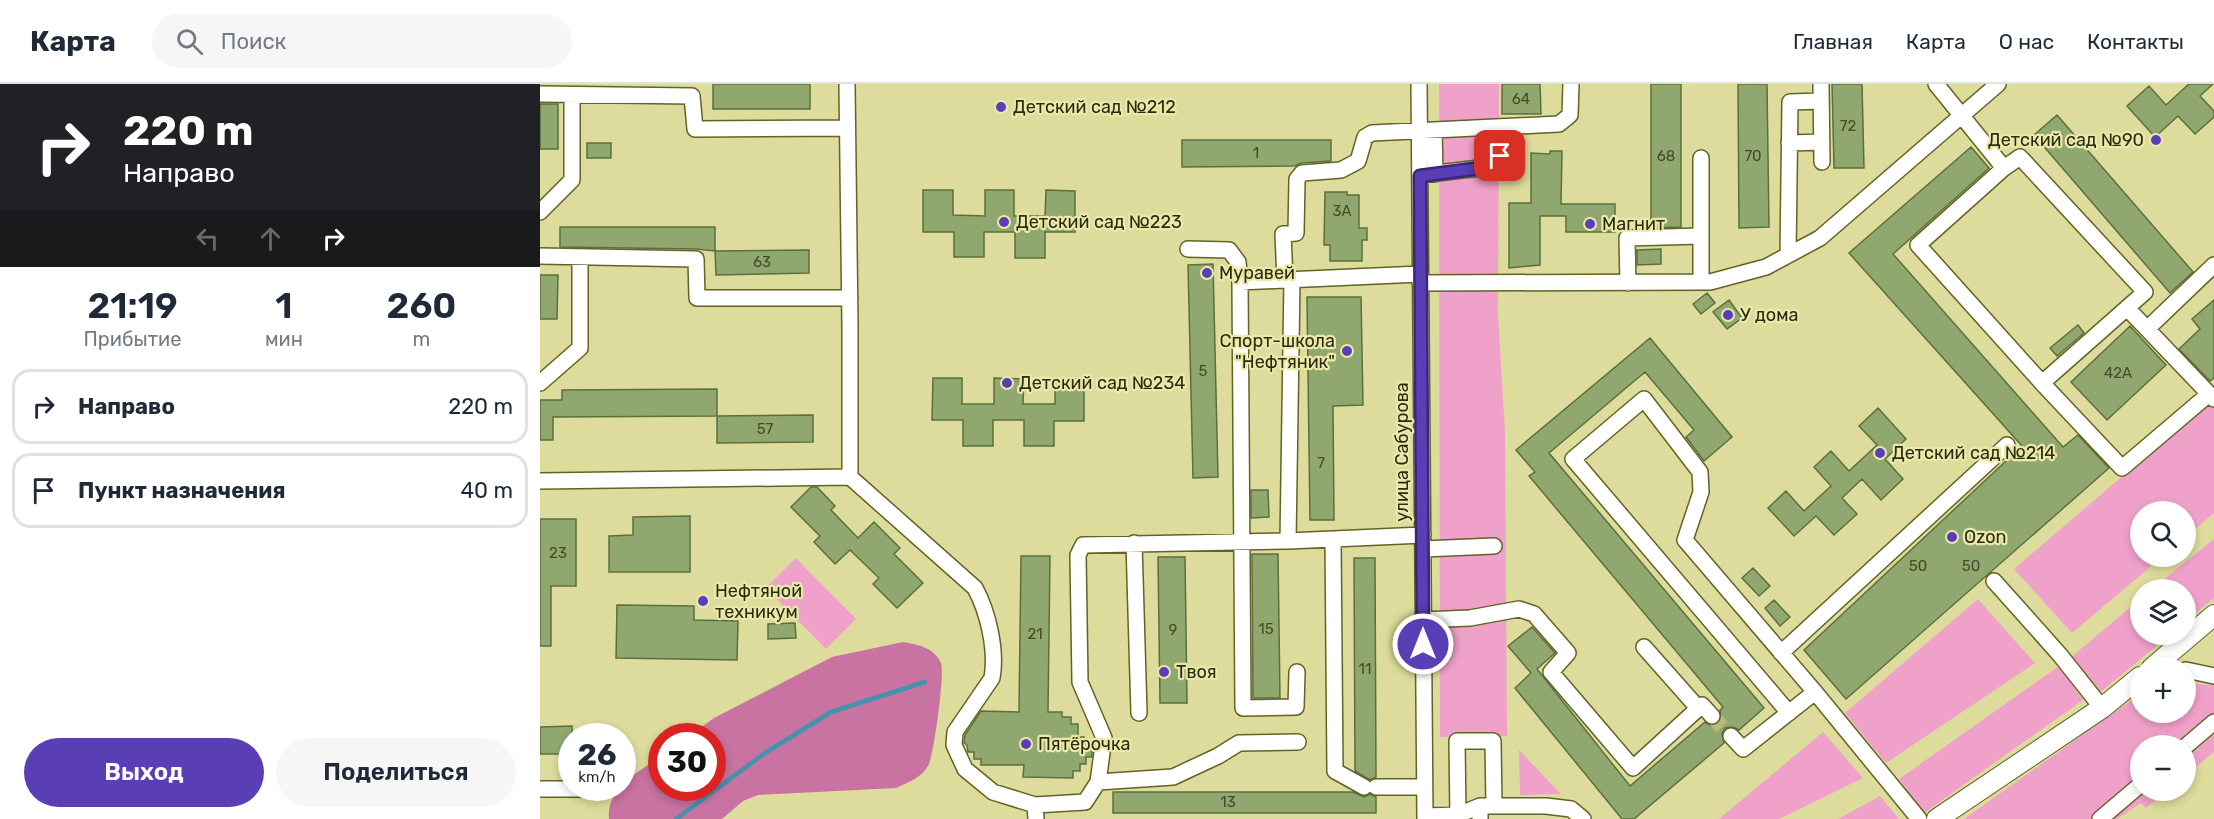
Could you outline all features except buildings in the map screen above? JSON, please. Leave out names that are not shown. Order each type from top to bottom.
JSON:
[{"type":"main road","points":[[2168,657],[2214,615]]},
{"type":"main road","points":[[1936,819],[2130,687]]},
{"type":"street","points":[[847,84],[850,477]]},
{"type":"street","name":"улица Сабурова","points":[[1419,84],[1427,130],[1427,175],[1420,278],[1425,818]]},
{"type":"street","points":[[1288,541],[1289,280],[1283,234],[1296,233],[1297,179],[1302,173],[1341,170],[1358,161],[1365,137],[1372,133],[1559,124],[1570,115],[1571,84]]},
{"type":"street","points":[[1821,84],[1822,162]]},
{"type":"street","points":[[1936,84],[2004,168]]},
{"type":"street","points":[[1240,282],[1420,278],[1628,283],[1710,282],[1766,267],[1820,238],[1962,117],[1990,86]]},
{"type":"street","points":[[540,94],[692,96],[695,129],[847,128]]},
{"type":"street","points":[[540,212],[572,180],[572,94]]},
{"type":"street","points":[[1788,255],[1790,102],[1821,101]]},
{"type":"street","points":[[1427,175],[1488,167],[1500,156],[1500,127]]},
{"type":"street","points":[[1790,142],[1822,142]]},
{"type":"street","points":[[2042,383],[2145,292],[2020,157],[2004,168],[1918,245],[2042,383],[2122,468],[2212,396],[2127,308]]},
{"type":"street","points":[[1701,158],[1701,282]]},
{"type":"street","points":[[1628,283],[1627,238],[1701,236]]},
{"type":"street","points":[[1188,249],[1229,250],[1238,262],[1243,708],[1296,707],[1297,672]]},
{"type":"street","points":[[540,256],[696,259],[697,298],[850,298]]},
{"type":"street","points":[[540,383],[580,348],[580,258]]},
{"type":"street","points":[[2147,329],[2214,265]]},
{"type":"street","points":[[1789,713],[1573,459],[1644,399],[1700,472],[1701,492],[1685,540],[1919,819]]},
{"type":"street","points":[[1780,652],[2007,445]]},
{"type":"street","points":[[540,481],[850,477],[975,588],[984,604],[990,627],[992,678],[955,732],[954,745],[965,769],[993,792],[1035,812],[1085,802],[1098,782],[1104,738],[1080,682],[1078,555],[1083,545],[1333,539],[1494,546]]},
{"type":"street","points":[[1333,539],[1335,771],[1370,787],[1424,787]]},
{"type":"street","points":[[1134,543],[1139,713]]},
{"type":"street","points":[[1994,581],[2060,655],[2102,708]]},
{"type":"street","points":[[1423,620],[1470,618],[1519,609],[1534,614],[1568,653],[1551,672],[1633,768],[1702,705],[1712,716]]},
{"type":"street","points":[[1644,647],[1698,708]]},
{"type":"street","points":[[2196,672],[2214,676]]},
{"type":"street","points":[[1731,736],[1743,749],[1815,693]]},
{"type":"street","points":[[2196,737],[2214,722]]},
{"type":"street","points":[[1458,817],[1457,741],[1493,741],[1485,810]]},
{"type":"street","points":[[1098,782],[1173,777],[1218,756],[1239,742],[1298,742]]},
{"type":"street","points":[[540,789],[558,789]]},
{"type":"street","points":[[2100,819],[2130,794]]},
{"type":"street","points":[[1425,818],[1458,817],[1485,810],[1546,806],[1571,809],[1583,819]]},
{"type":"shaded area","points":[[1439,84],[1499,84],[1498,315],[1505,432],[1507,736],[1440,737]]},
{"type":"shaded area","points":[[2209,402],[2214,407],[2214,513],[2196,528],[2196,501],[2130,501],[2130,567],[2150,567],[2136,579],[2130,579],[2130,584],[2072,633],[2014,569]]},
{"type":"shaded area","points":[[2214,539],[2214,598],[2196,613],[2196,579],[2164,579],[2179,567],[2196,567],[2196,554]]},
{"type":"shaded area","points":[[796,558],[856,619],[826,649],[766,588]]},
{"type":"shaded area","points":[[1978,599],[2035,663],[1886,763],[1845,713]]},
{"type":"shaded area","points":[[2130,607],[2130,645],[2158,645],[2143,657],[2130,657],[2130,668],[2098,694],[2069,659]]},
{"type":"shaded area","points":[[903,642],[930,650],[938,658],[941,663],[942,681],[931,757],[926,769],[915,779],[896,788],[758,795],[743,801],[722,819],[609,819],[612,801],[636,801],[636,774],[648,765],[648,801],[726,801],[726,723],[707,723],[832,657]]},
{"type":"shaded area","points":[[2059,666],[2083,700],[1924,813],[1899,779]]},
{"type":"shaded area","points":[[2196,684],[2214,685],[2214,752],[2196,767],[2196,735],[2130,735],[2130,801],[2155,801],[2146,808],[2141,803],[2117,819],[1964,819],[2130,701],[2130,723],[2196,723]]},
{"type":"shaded area","points":[[1823,732],[1863,778],[1779,819],[1719,819]]},
{"type":"shaded area","points":[[1519,750],[1561,794],[1520,795]]},
{"type":"shaded area","points":[[1880,796],[1899,819],[1838,819]]},
{"type":"waterway","points":[[676,819],[765,753],[831,712],[925,682]]},
{"type":"tunnel","points":[[1712,716],[1731,736]]},
{"type":"place","name":"Детский сад №212","points":[[1001,107]]},
{"type":"place","name":"Детский сад №90","points":[[2156,140]]},
{"type":"place","name":"Детский сад №223","points":[[1004,222]]},
{"type":"place","name":"Магнит","points":[[1590,224]]},
{"type":"place","name":"Муравей","points":[[1207,273]]},
{"type":"place","name":"У дома","points":[[1728,315]]},
{"type":"place","name":"Спорт-школа \"Нефтяник\"","points":[[1347,351]]},
{"type":"place","name":"Детский сад №234","points":[[1007,383]]},
{"type":"place","name":"Детский сад №214","points":[[1880,453]]},
{"type":"place","name":"Ozon","points":[[1952,537]]},
{"type":"place","name":"Нефтяной техникум","points":[[703,601]]},
{"type":"place","name":"Твоя","points":[[1164,672]]},
{"type":"place","name":"Пятёрочка","points":[[1026,744]]},
{"type":"route","points":[[1423,644],[1420,176],[1488,167],[1500,156]]}]
